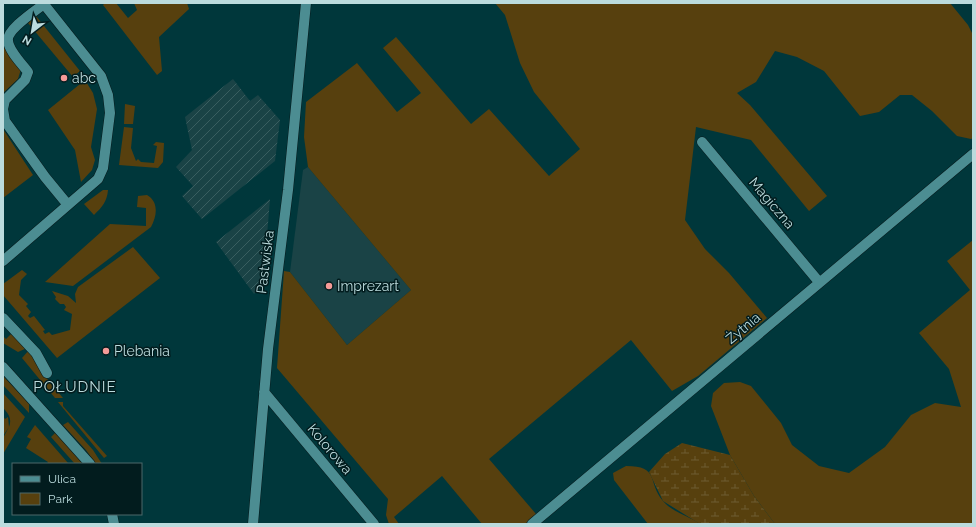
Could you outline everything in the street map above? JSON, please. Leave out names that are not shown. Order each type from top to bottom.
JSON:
[{"type":"street","points":[[3,261],[68,205],[98,179],[104,168],[110,113],[108,95],[101,76],[43,3],[9,32],[7,40],[9,46],[28,72],[25,80],[5,100],[4,118],[33,161],[68,205]]},
{"type":"street","name":"Pastwiska","points":[[253,524],[264,392],[288,190],[306,3]]},
{"type":"street","name":"Magiczna","points":[[702,142],[819,282]]},
{"type":"street","name":"Żytnia","points":[[532,524],[973,154]]},
{"type":"street","points":[[3,318],[36,353],[47,373]]},
{"type":"street","points":[[3,367],[89,463]]},
{"type":"street","name":"Kolorowa","points":[[264,392],[374,524]]},
{"type":"shaded area","points":[[233,79],[250,101],[258,95],[280,120],[275,161],[202,219],[182,196],[193,186],[176,167],[192,150],[185,117]]},
{"type":"shaded area","points":[[308,167],[411,290],[347,345],[290,272],[303,170]]},
{"type":"shaded area","points":[[270,199],[263,285],[254,294],[216,242]]},
{"type":"green space","points":[[105,3],[116,3],[128,18],[137,10],[134,3],[187,3],[189,9],[159,37],[162,71],[157,75],[103,5]]},
{"type":"green space","points":[[495,3],[950,3],[968,25],[973,35],[973,138],[971,139],[957,136],[932,111],[912,95],[900,95],[879,112],[860,116],[824,71],[797,57],[775,51],[756,82],[737,93],[750,105],[827,196],[809,211],[751,140],[696,127],[685,220],[705,249],[729,273],[767,318],[698,376],[672,391],[631,340],[489,459],[536,514],[525,524],[482,524],[442,476],[394,517],[399,524],[389,524],[386,515],[388,499],[277,368],[284,271],[290,272],[347,345],[411,290],[308,167],[304,137],[306,102],[357,63],[397,112],[421,93],[383,48],[396,37],[471,124],[489,109],[549,176],[580,149],[534,92],[520,63],[505,15]]},
{"type":"green space","points":[[36,16],[80,71],[73,77],[28,23]]},
{"type":"green space","points":[[3,46],[21,69],[18,79],[3,93]]},
{"type":"green space","points":[[85,80],[93,93],[97,109],[91,147],[95,160],[92,170],[81,182],[75,150],[48,110]]},
{"type":"green space","points":[[125,104],[135,106],[133,124],[124,124]]},
{"type":"green space","points":[[124,127],[133,128],[131,148],[136,161],[138,159],[141,162],[154,163],[157,146],[153,145],[156,142],[164,143],[163,162],[158,168],[119,165]]},
{"type":"green space","points":[[3,129],[33,175],[3,198]]},
{"type":"green space","points":[[103,190],[108,190],[107,198],[102,207],[94,215],[84,204]]},
{"type":"green space","points":[[147,195],[154,201],[156,210],[155,218],[151,227],[73,286],[45,282],[110,224],[146,226],[146,208],[137,207],[138,196]]},
{"type":"green space","points":[[973,240],[973,524],[775,524],[754,496],[730,455],[711,406],[713,393],[724,383],[740,382],[751,386],[781,423],[792,445],[819,466],[849,473],[885,447],[911,415],[935,403],[961,407],[949,369],[919,333],[970,290],[947,261]]},
{"type":"green space","points":[[133,247],[160,278],[57,358],[3,295],[3,284],[22,270],[27,274],[21,280],[19,295],[28,304],[26,306],[31,312],[28,316],[30,318],[34,316],[45,330],[43,331],[45,334],[49,332],[52,335],[70,330],[72,314],[64,310],[66,307],[64,304],[60,304],[55,299],[56,297],[52,291],[68,296],[76,303],[75,294],[78,287]]},
{"type":"green space","points":[[13,332],[27,348],[18,352],[3,343],[3,336],[6,339]]},
{"type":"green space","points":[[29,350],[35,357],[40,370],[63,398],[55,398],[22,358]]},
{"type":"green space","points":[[3,376],[29,404],[29,413],[3,385]]},
{"type":"green space","points":[[3,393],[25,417],[3,454],[3,438],[9,427],[10,419],[3,408]]},
{"type":"green space","points":[[58,402],[63,402],[63,406],[107,456],[104,458]]},
{"type":"green space","points":[[3,416],[5,419],[8,417],[9,427],[3,436]]},
{"type":"green space","points":[[68,422],[93,450],[101,463],[95,463],[86,450],[63,425]]},
{"type":"green space","points":[[35,425],[68,463],[48,463],[26,448],[31,439],[27,437]]},
{"type":"green space","points":[[56,432],[82,463],[74,463],[51,437]]},
{"type":"green space","points":[[682,443],[730,455],[754,496],[775,524],[700,524],[663,501],[649,472],[665,454]]},
{"type":"green space","points":[[626,466],[637,467],[648,472],[658,494],[667,505],[700,524],[648,524],[614,480],[613,473]]},
{"type":"place","name":"abc","points":[[64,78]]},
{"type":"place","name":"Imprezart","points":[[329,286]]},
{"type":"place","name":"Plebania","points":[[106,351]]},
{"type":"district","name":"POŁUDNIE","points":[[75,387]]}]
